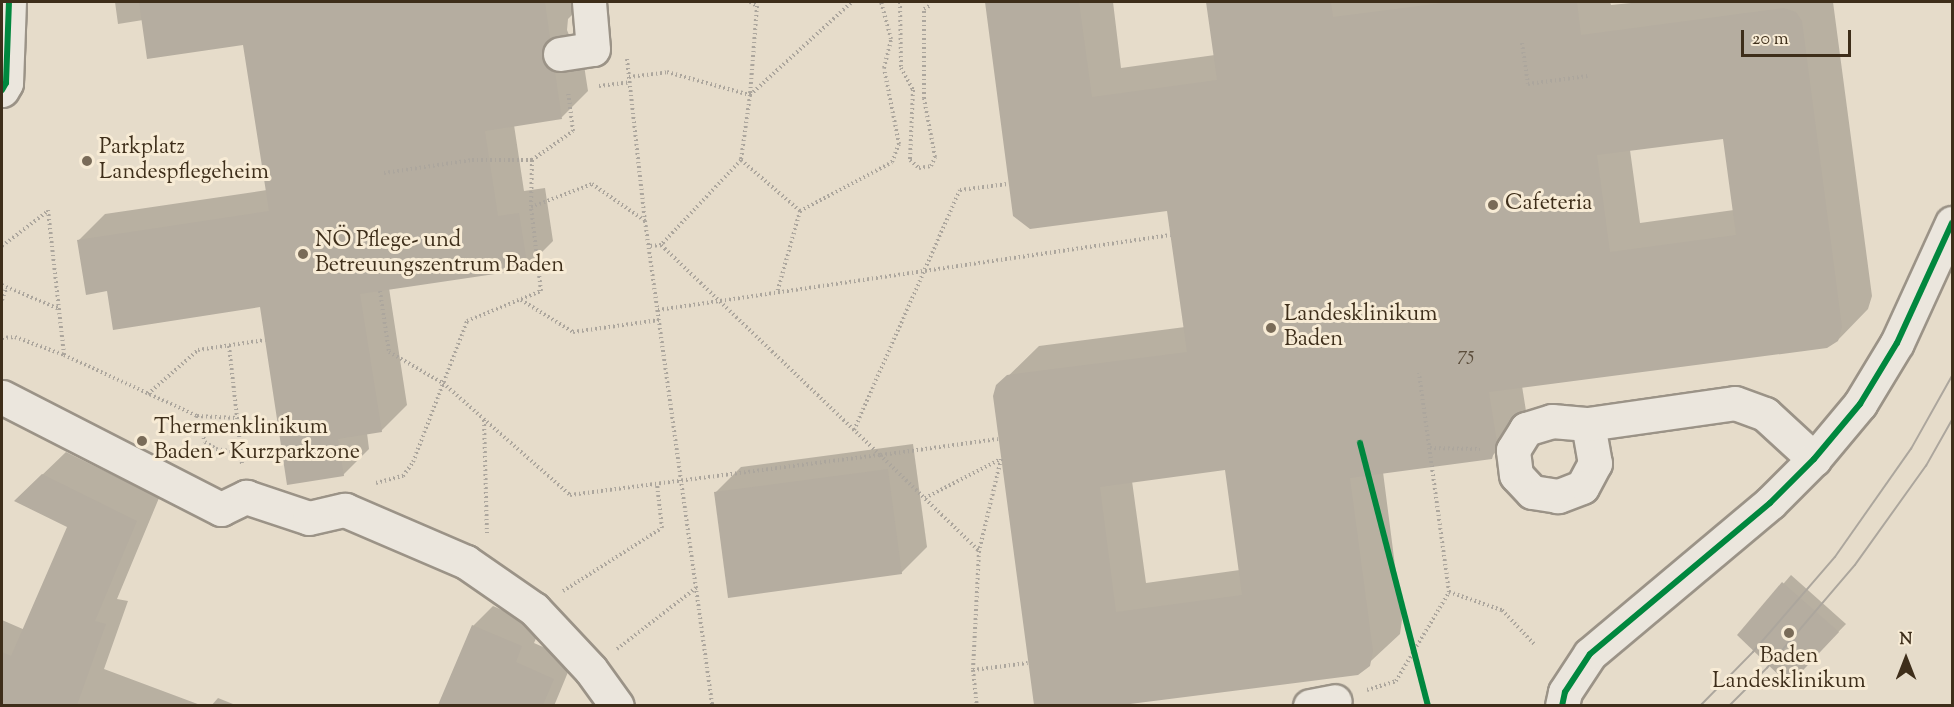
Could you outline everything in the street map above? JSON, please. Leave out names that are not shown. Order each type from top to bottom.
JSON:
[{"type":"street","points":[[2,90],[6,83],[9,2]]},
{"type":"street","points":[[560,54],[593,49],[589,2]]},
{"type":"street","points":[[1562,705],[1565,692],[1590,654],[1770,502],[1814,459],[1860,404],[1897,343],[1953,223]]},
{"type":"street","points":[[2,397],[221,509],[246,497],[309,518],[345,510],[466,562],[534,609],[591,670],[617,705]]},
{"type":"street","points":[[1588,424],[1595,463],[1582,487],[1558,496],[1532,492],[1516,475],[1514,450],[1526,429],[1552,421],[1588,424],[1734,403],[1765,414],[1814,459]]},
{"type":"path","points":[[649,246],[661,245],[741,160],[750,95],[757,6],[750,2]]},
{"type":"path","points":[[750,95],[852,2]]},
{"type":"path","points":[[777,293],[800,211],[892,162],[899,144],[884,68],[891,39],[881,2]]},
{"type":"path","points":[[900,2],[901,68],[913,90],[910,160],[919,168],[931,166],[935,157],[924,98],[924,9],[930,5]]},
{"type":"path","points":[[1522,43],[1528,84],[1587,76]]},
{"type":"path","points":[[627,55],[645,221],[712,705]]},
{"type":"path","points":[[588,88],[667,72],[750,95]]},
{"type":"path","points":[[384,173],[472,160],[532,160],[573,131],[567,91],[577,90]]},
{"type":"path","points":[[374,484],[403,476],[413,462],[468,321],[541,291],[531,207],[532,160]]},
{"type":"path","points":[[741,160],[800,211]]},
{"type":"path","points":[[531,207],[592,184],[645,221]]},
{"type":"path","points":[[854,430],[960,190],[1008,184]]},
{"type":"path","points":[[2,246],[48,210],[64,355]]},
{"type":"path","points":[[658,310],[1171,235]]},
{"type":"path","points":[[661,245],[979,551]]},
{"type":"path","points":[[2,285],[6,289],[59,309]]},
{"type":"path","points":[[2,300],[6,289]]},
{"type":"path","points":[[380,291],[389,352],[443,383],[570,495],[998,439]]},
{"type":"path","points":[[520,300],[573,332],[660,320]]},
{"type":"path","points":[[2,338],[15,337],[64,355],[197,416],[237,418]]},
{"type":"path","points":[[148,394],[198,350],[265,340]]},
{"type":"path","points":[[229,346],[246,497]]},
{"type":"path","points":[[1323,703],[1396,681],[1449,592],[1419,373]]},
{"type":"path","points":[[197,416],[205,442],[216,449],[241,453]]},
{"type":"path","points":[[484,420],[487,536]]},
{"type":"path","points":[[1430,448],[1514,450]]},
{"type":"path","points":[[925,498],[1001,459],[979,551],[974,670],[977,705]]},
{"type":"path","points":[[551,598],[662,528],[657,484]]},
{"type":"path","points":[[591,670],[696,588]]},
{"type":"path","points":[[1449,592],[1502,610],[1535,645]]},
{"type":"path","points":[[1411,639],[1417,662]]},
{"type":"path","points":[[974,670],[1028,663]]},
{"type":"building","name":"NÖ Pflege- und Betreuungszentrum Baden","points":[[139,2],[545,2],[550,38],[543,47],[542,57],[546,66],[555,72],[562,119],[485,131],[498,216],[519,213],[528,269],[360,294],[382,432],[338,439],[344,476],[287,485],[260,307],[113,330],[107,291],[86,295],[77,240],[269,211],[243,45],[147,59]]},
{"type":"building","name":"Landesklinikum Baden","points":[[985,2],[1079,2],[1092,97],[1217,80],[1206,2],[1331,2],[1333,17],[1450,2],[1577,2],[1581,35],[1784,8],[1796,12],[1802,21],[1842,327],[1838,341],[1827,348],[1489,392],[1497,442],[1492,459],[1350,478],[1373,651],[1370,666],[1358,675],[1122,705],[1034,705],[993,396],[996,385],[1007,375],[1187,352],[1167,211],[1030,229],[1013,216]],"holes":[[[1723,139],[1736,235],[1610,252],[1597,155]],[[1225,470],[1242,595],[1116,612],[1100,487]]]},
{"type":"building","points":[[888,469],[902,574],[728,598],[714,492]]},
{"type":"building","points":[[42,474],[137,521],[95,621],[106,624],[77,705],[2,705],[2,652],[11,656],[67,527],[14,501]]},
{"type":"building","points":[[1782,582],[1839,632],[1789,685],[1737,635]]},
{"type":"building","points":[[472,625],[522,646],[516,662],[554,679],[543,705],[438,705]]},
{"type":"tram line","points":[[1700,706],[1753,652],[1835,557],[1911,449],[1952,376]]},
{"type":"tram line","points":[[1729,706],[1767,668],[1855,565],[1926,466],[1952,420]]},
{"type":"cycle path","points":[[2,90],[6,83],[9,2]]},
{"type":"cycle path","points":[[1562,706],[1565,692],[1590,654],[1770,503],[1814,459],[1860,404],[1897,343],[1952,223]]},
{"type":"cycle path","points":[[1360,443],[1428,706]]},
{"type":"place","name":"Parkplatz Landespflegeheim","points":[[87,161]]},
{"type":"place","name":"Cafeteria","points":[[1493,205]]},
{"type":"place","name":"NÖ Pflege- und Betreuungszentrum Baden","points":[[303,254]]},
{"type":"place","name":"Landesklinikum Baden","points":[[1271,328]]},
{"type":"place","name":"Thermenklinikum Baden - Kurzparkzone","points":[[142,441]]},
{"type":"place","name":"Baden Landesklinikum","points":[[1789,633]]}]
